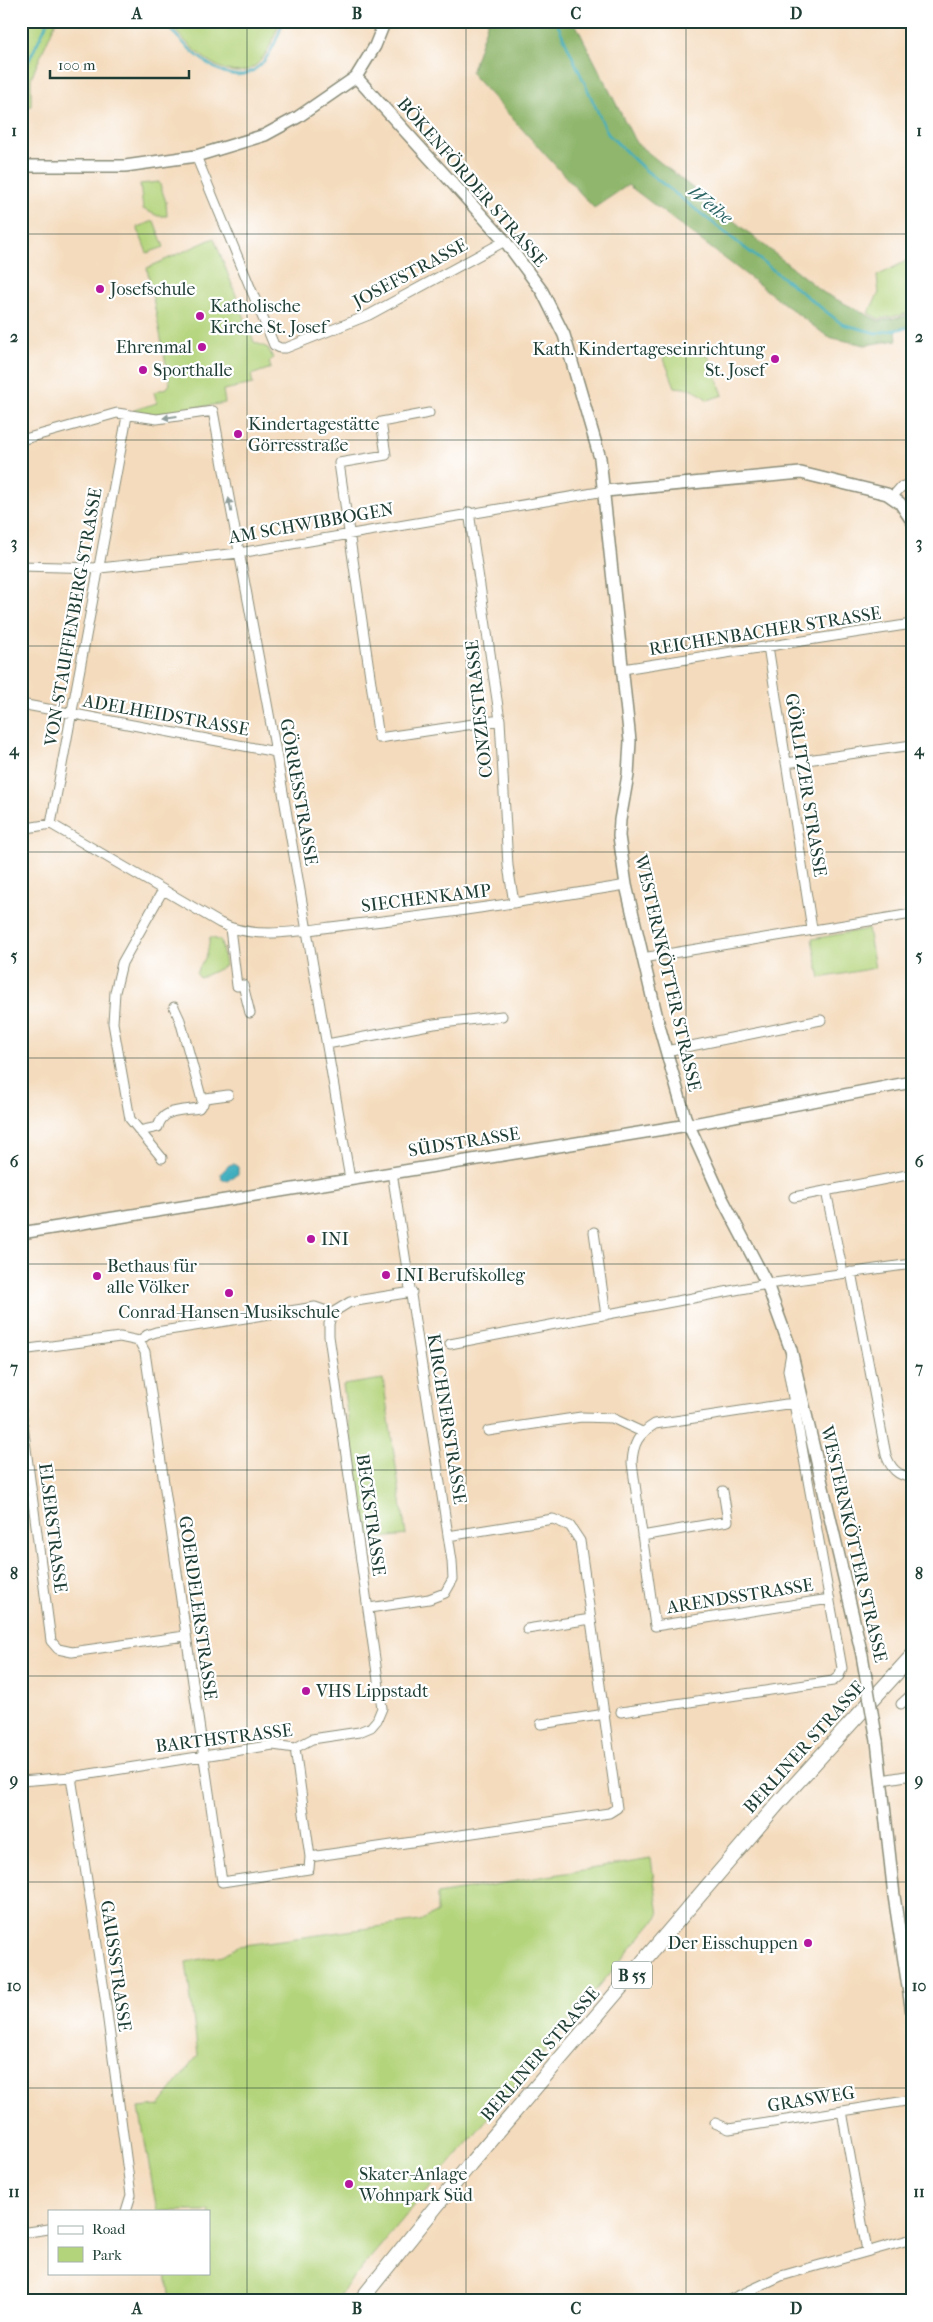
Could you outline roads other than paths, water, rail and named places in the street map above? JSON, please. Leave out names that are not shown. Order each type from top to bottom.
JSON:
[{"type":"main road","name":"BERLINER STRASSE","points":[[360,2301],[470,2164],[781,1800],[912,1656]]},
{"type":"street","points":[[21,166],[125,166],[196,156],[265,135],[298,117],[356,77],[371,55],[385,21]]},
{"type":"street","name":"BÖKENFÖRDER STRASSE","points":[[356,77],[505,241],[542,291],[564,335],[596,442],[605,491]]},
{"type":"street","name":"JOSEFSTRASSE","points":[[196,156],[274,345],[286,348],[369,315],[505,241]]},
{"type":"street","name":"GÖRRESSTRASSE","points":[[127,416],[157,419],[213,411],[276,752],[350,1179]]},
{"type":"street","points":[[21,440],[117,413],[127,416]]},
{"type":"street","points":[[429,414],[381,422],[386,455],[339,463],[379,738],[500,720]]},
{"type":"street","name":"VON-STAUFFENBERG-STRASSE","points":[[52,824],[127,416]]},
{"type":"street","points":[[605,491],[801,473],[893,496],[912,521]]},
{"type":"street","points":[[893,496],[900,487],[912,483]]},
{"type":"street","name":"AM SCHWIBBOGEN","points":[[21,566],[100,568],[239,552],[469,512],[605,491]]},
{"type":"street","name":"WESTERNKÖTTER STRASSE","points":[[605,491],[630,741],[628,775],[620,816],[619,836],[626,885],[642,958],[666,1051],[688,1124],[722,1198],[767,1284],[791,1350],[862,1655],[877,1741],[894,1896],[912,2013]]},
{"type":"street","name":"CONZESTRASSE","points":[[469,512],[500,720],[508,866],[514,903]]},
{"type":"street","name":"REICHENBACHER STRASSE","points":[[623,669],[912,624]]},
{"type":"street","name":"GÖRLITZER STRASSE","points":[[768,646],[812,929]]},
{"type":"street","name":"ADELHEIDSTRASSE","points":[[21,704],[276,752]]},
{"type":"street","points":[[786,763],[912,745]]},
{"type":"street","points":[[21,829],[52,824]]},
{"type":"street","name":"SIECHENKAMP","points":[[52,824],[230,928],[273,932],[410,918],[626,885]]},
{"type":"street","points":[[162,890],[122,963],[115,992],[113,1023],[126,1106],[130,1120],[162,1158]]},
{"type":"street","points":[[642,958],[912,914]]},
{"type":"street","points":[[230,928],[237,986],[243,985],[250,1013]]},
{"type":"street","points":[[174,1007],[180,1020],[203,1104]]},
{"type":"street","points":[[327,1044],[434,1024],[502,1016]]},
{"type":"street","points":[[666,1051],[821,1020]]},
{"type":"street","name":"SÜDSTRASSE","points":[[21,1233],[688,1124],[912,1082]]},
{"type":"street","points":[[138,1131],[158,1127],[160,1119],[165,1113],[196,1108],[203,1104],[206,1098],[228,1095]]},
{"type":"street","name":"KIRCHNERSTRASSE","points":[[368,1608],[429,1599],[445,1593],[453,1579],[412,1292],[392,1172]]},
{"type":"street","points":[[794,1197],[912,1174]]},
{"type":"street","points":[[826,1191],[847,1273],[889,1466],[898,1475],[912,1478]]},
{"type":"street","points":[[594,1232],[606,1316]]},
{"type":"street","points":[[450,1344],[606,1316],[767,1284],[912,1264]]},
{"type":"street","points":[[21,1350],[120,1336],[139,1341],[156,1332],[315,1307],[332,1313],[350,1302],[412,1292]]},
{"type":"street","name":"BECKSTRASSE","points":[[332,1313],[329,1324],[329,1336],[382,1708],[377,1720]]},
{"type":"street","name":"GOERDELERSTRASSE","points":[[139,1341],[145,1352],[222,1882],[309,1869],[310,1857]]},
{"type":"street","name":"WESTERNKÖTTER STRASSE","points":[[621,1712],[833,1681],[839,1676],[842,1668],[793,1404],[788,1370],[791,1350]]},
{"type":"street","points":[[488,1431],[581,1417],[612,1418],[642,1432],[655,1424],[793,1404]]},
{"type":"street","name":"ELSERSTRASSE","points":[[21,1410],[52,1640],[58,1649],[72,1652],[185,1636]]},
{"type":"street","name":"ARENDSSTRASSE","points":[[642,1432],[633,1449],[632,1463],[655,1626],[830,1599]]},
{"type":"street","points":[[642,1536],[728,1521],[723,1491]]},
{"type":"street","points":[[295,1748],[310,1857],[609,1813],[617,1808],[580,1541],[570,1526],[553,1519],[448,1536]]},
{"type":"street","points":[[527,1629],[591,1619]]},
{"type":"street","points":[[901,1704],[912,1694]]},
{"type":"street","points":[[541,1724],[605,1714]]},
{"type":"street","name":"BARTHSTRASSE","points":[[71,1777],[273,1745],[295,1748],[312,1739],[360,1732],[371,1727],[377,1720]]},
{"type":"street","points":[[882,1780],[912,1775]]},
{"type":"street","points":[[21,1781],[71,1777]]},
{"type":"street","name":"GAUSSSTRASSE","points":[[71,1777],[119,2101],[131,2195],[127,2210]]},
{"type":"street","name":"GRASWEG","points":[[715,2123],[730,2129],[912,2100]]},
{"type":"street","points":[[842,2111],[867,2251]]},
{"type":"street","points":[[21,2233],[48,2229]]},
{"type":"street","points":[[727,2301],[781,2276],[912,2239]]},
{"type":"water","points":[[234,1164],[238,1167],[238,1174],[227,1181],[222,1179],[221,1173],[229,1165]]},
{"type":"waterway","points":[[21,77],[48,21]]},
{"type":"waterway","points":[[163,21],[196,55],[213,67],[229,74],[245,74],[259,66],[272,49],[283,21]]},
{"type":"waterway","name":"Weihe","points":[[556,21],[608,134],[644,169],[842,324],[876,333],[912,327]]},
{"type":"place","name":"Josefschule","points":[[100,289]]},
{"type":"place","name":"Katholische Kirche St. Josef","points":[[200,316]]},
{"type":"place","name":"Ehrenmal","points":[[202,347]]},
{"type":"place","name":"Kath. Kindertageseinrichtung St. Josef","points":[[775,359]]},
{"type":"place","name":"Sporthalle","points":[[143,370]]},
{"type":"place","name":"Kindertagestätte Görresstraße","points":[[238,434]]},
{"type":"place","name":"INI","points":[[311,1239]]},
{"type":"place","name":"INI Berufskolleg","points":[[386,1275]]},
{"type":"place","name":"Bethaus für alle Völker","points":[[97,1276]]},
{"type":"place","name":"Conrad-Hansen-Musikschule","points":[[229,1293]]},
{"type":"place","name":"VHS Lippstadt","points":[[306,1691]]},
{"type":"place","name":"Der Eisschuppen","points":[[808,1943]]},
{"type":"place","name":"Skater-Anlage Wohnpark Süd","points":[[349,2184]]}]
